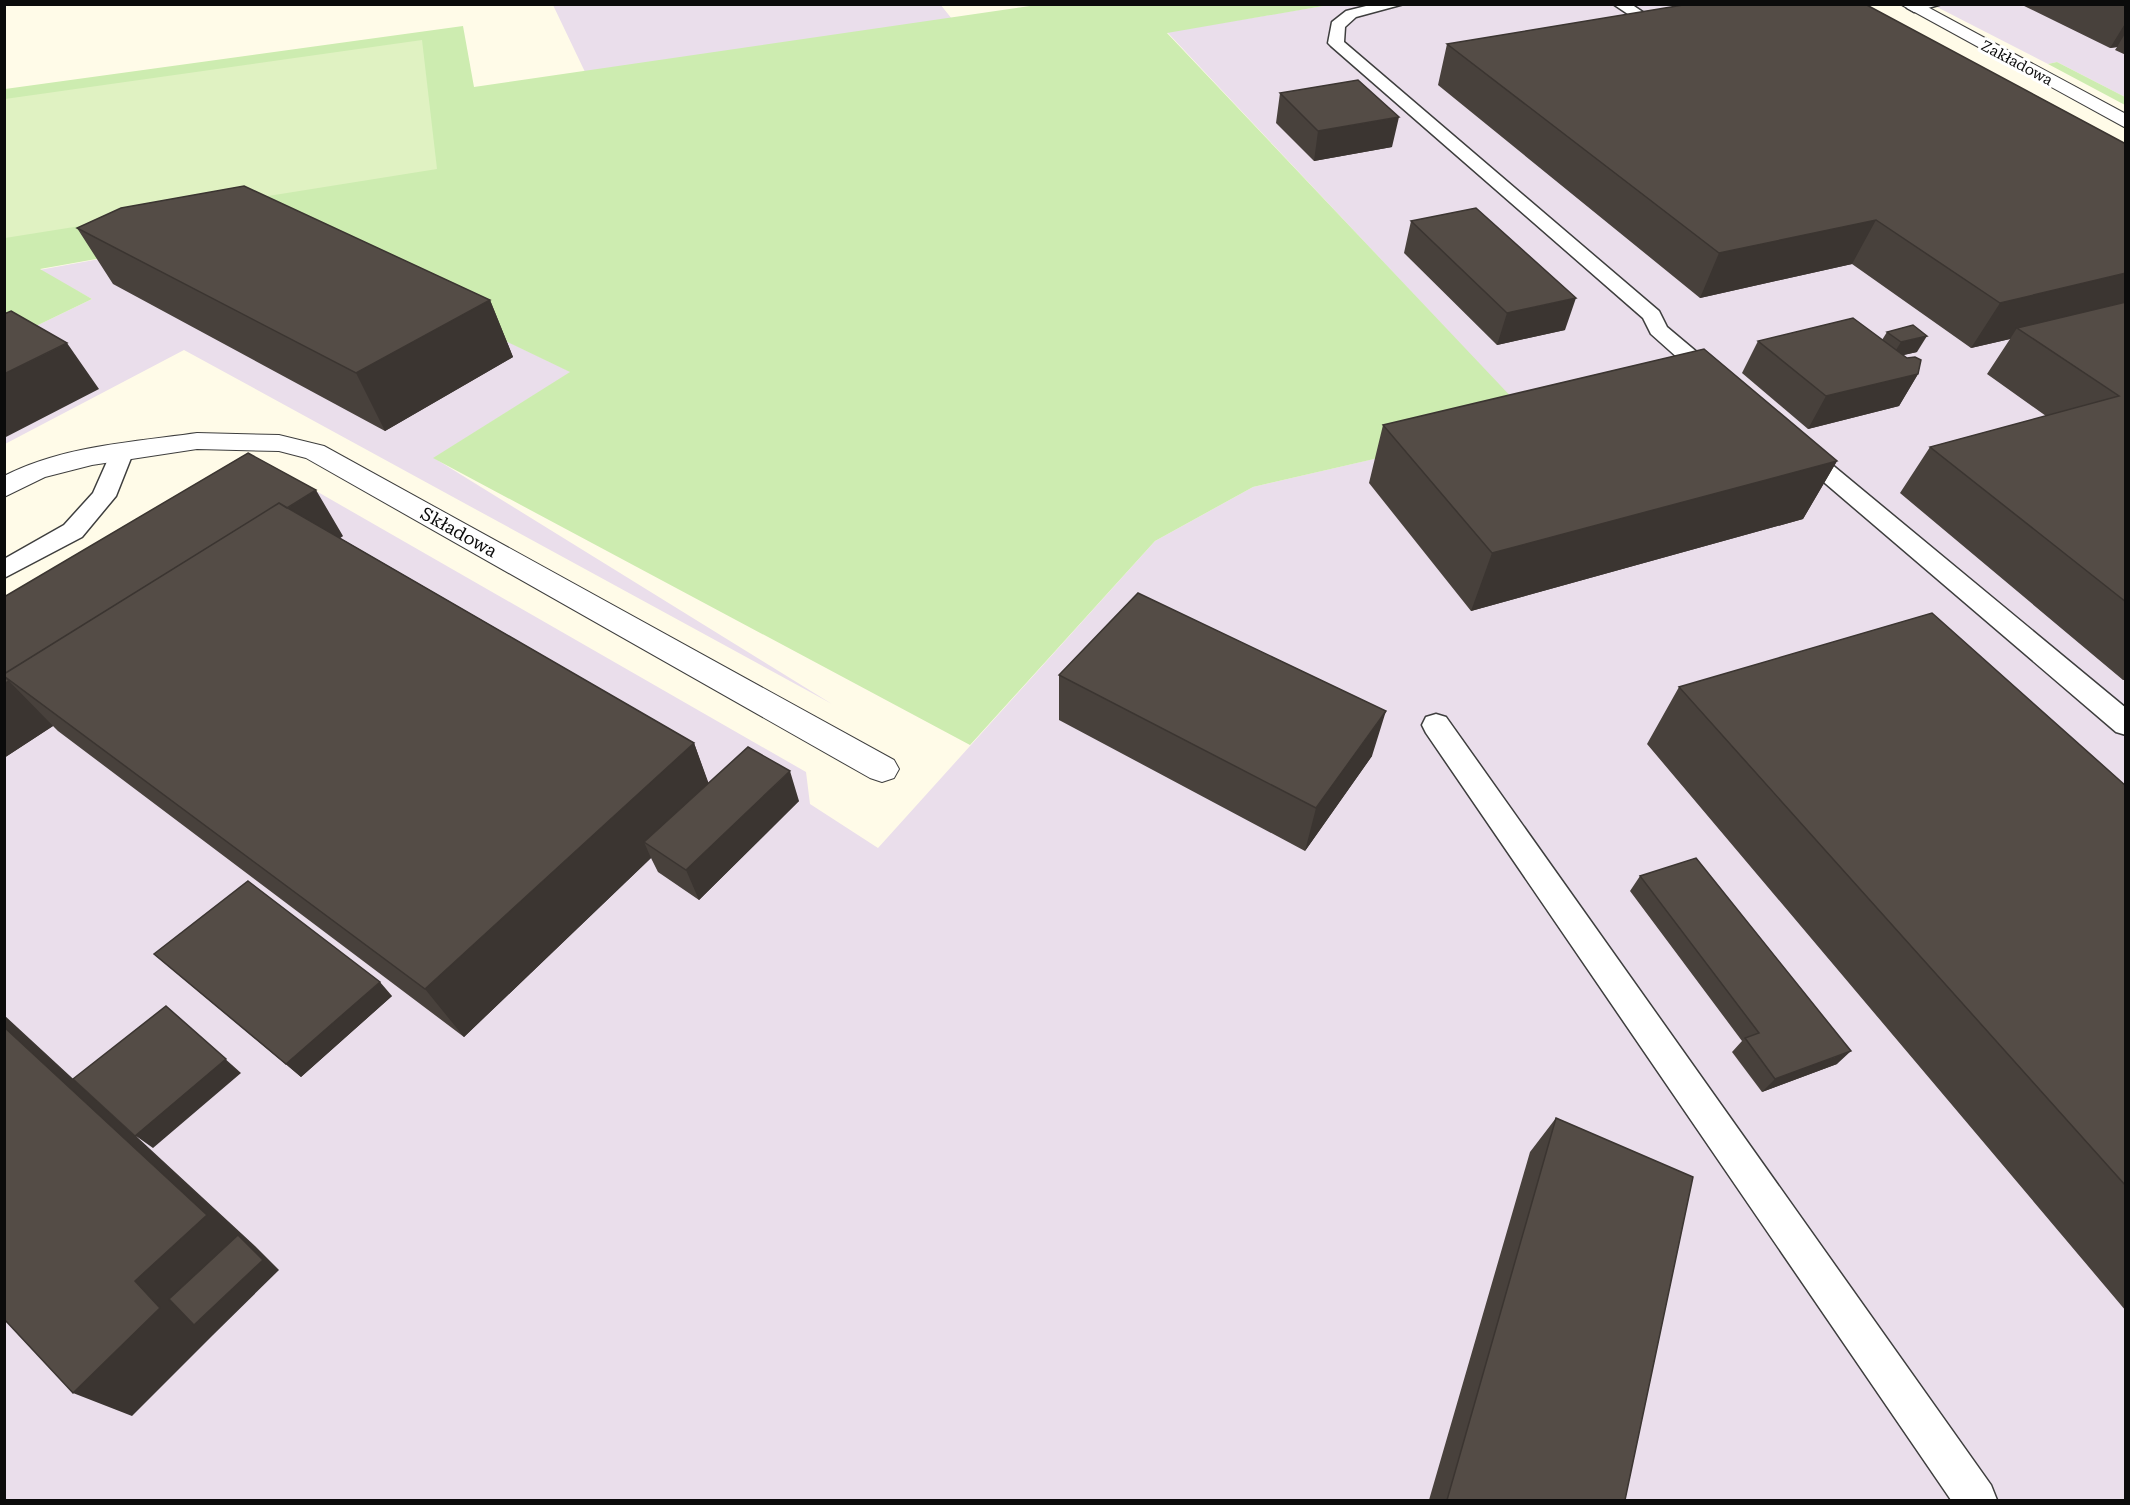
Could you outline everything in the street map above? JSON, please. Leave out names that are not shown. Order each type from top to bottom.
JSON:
[{"type":"street","name":"Zakładowa","points":[[1911,6],[2126,122]]},
{"type":"street","name":"Składowa","points":[[4,488],[36,471],[121,453],[197,441],[279,443],[315,452],[882,769]]},
{"type":"lane","points":[[1397,4],[1351,14],[1337,25],[1336,43],[1653,315],[1658,330],[1731,392]]},
{"type":"lane","points":[[1620,4],[1679,42]]},
{"type":"lane","points":[[1911,6],[1935,4]]},
{"type":"lane","points":[[1786,438],[2126,724]]},
{"type":"lane","points":[[4,570],[73,531],[104,496],[121,453]]},
{"type":"lane","points":[[1436,725],[1976,1500]]},
{"type":"shaded area","points":[[940,4],[952,19],[585,72],[553,5]]},
{"type":"shaded area","points":[[1329,5],[1854,5],[2125,156],[2125,1500],[5,1500],[5,632],[276,468],[806,772],[810,804],[878,848],[1155,541],[1253,487],[1534,422],[1167,32]]},
{"type":"shaded area","points":[[1933,5],[2125,5],[2125,97],[2057,62],[2048,64]]},
{"type":"shaded area","points":[[270,228],[571,372],[434,458],[832,704],[184,350],[5,444],[5,341],[92,299],[39,270]]},
{"type":"green space","points":[[1037,5],[1329,5],[1167,33],[1535,422],[1253,487],[1155,541],[970,745],[433,458],[570,372],[270,228],[40,269],[92,299],[5,341],[5,89],[463,26],[474,87]]},
{"type":"green space","points":[[422,40],[437,169],[5,238],[5,99]]},
{"type":"green space","points":[[2057,62],[2125,97],[2125,105],[2048,64]]},
{"type":"building","points":[[1689,4],[1865,4],[2126,144],[2126,273],[2000,303],[1876,220],[1719,253],[1447,44]]},
{"type":"building","points":[[1358,80],[1399,117],[1318,131],[1280,93]]},
{"type":"building","points":[[244,186],[490,300],[356,373],[77,228],[121,208]]},
{"type":"building","points":[[1476,208],[1576,298],[1507,313],[1411,221]]},
{"type":"building","points":[[2126,302],[2126,602],[1930,447],[2119,396],[2017,328]]},
{"type":"building","points":[[11,311],[67,343],[4,374],[4,314]]},
{"type":"building","points":[[1853,318],[1907,358],[1915,357],[1921,360],[1918,374],[1826,396],[1758,341]]},
{"type":"building","points":[[1913,325],[1927,336],[1901,342],[1887,332]]},
{"type":"building","points":[[1704,349],[1837,461],[1492,553],[1383,425]]},
{"type":"building","points":[[248,453],[316,490],[287,508],[279,503],[4,674],[4,597]]},
{"type":"building","points":[[279,503],[694,743],[425,989],[4,676]]},
{"type":"building","points":[[1138,593],[1386,711],[1316,808],[1059,675]]},
{"type":"building","points":[[1932,613],[2126,786],[2126,1186],[1679,687]]},
{"type":"building","points":[[748,747],[790,771],[686,870],[644,842]]},
{"type":"building","points":[[1696,858],[1851,1051],[1775,1079],[1745,1038],[1759,1033],[1640,876]]},
{"type":"building","points":[[248,881],[380,982],[286,1064],[154,954]]},
{"type":"building","points":[[166,1006],[226,1059],[135,1136],[73,1079]]},
{"type":"building","points":[[4,1027],[207,1215],[135,1281],[160,1308],[73,1393],[4,1319]]},
{"type":"building","points":[[1556,1118],[1693,1177],[1625,1500],[1447,1500]]},
{"type":"building","points":[[238,1235],[263,1260],[194,1325],[169,1299]]}]
